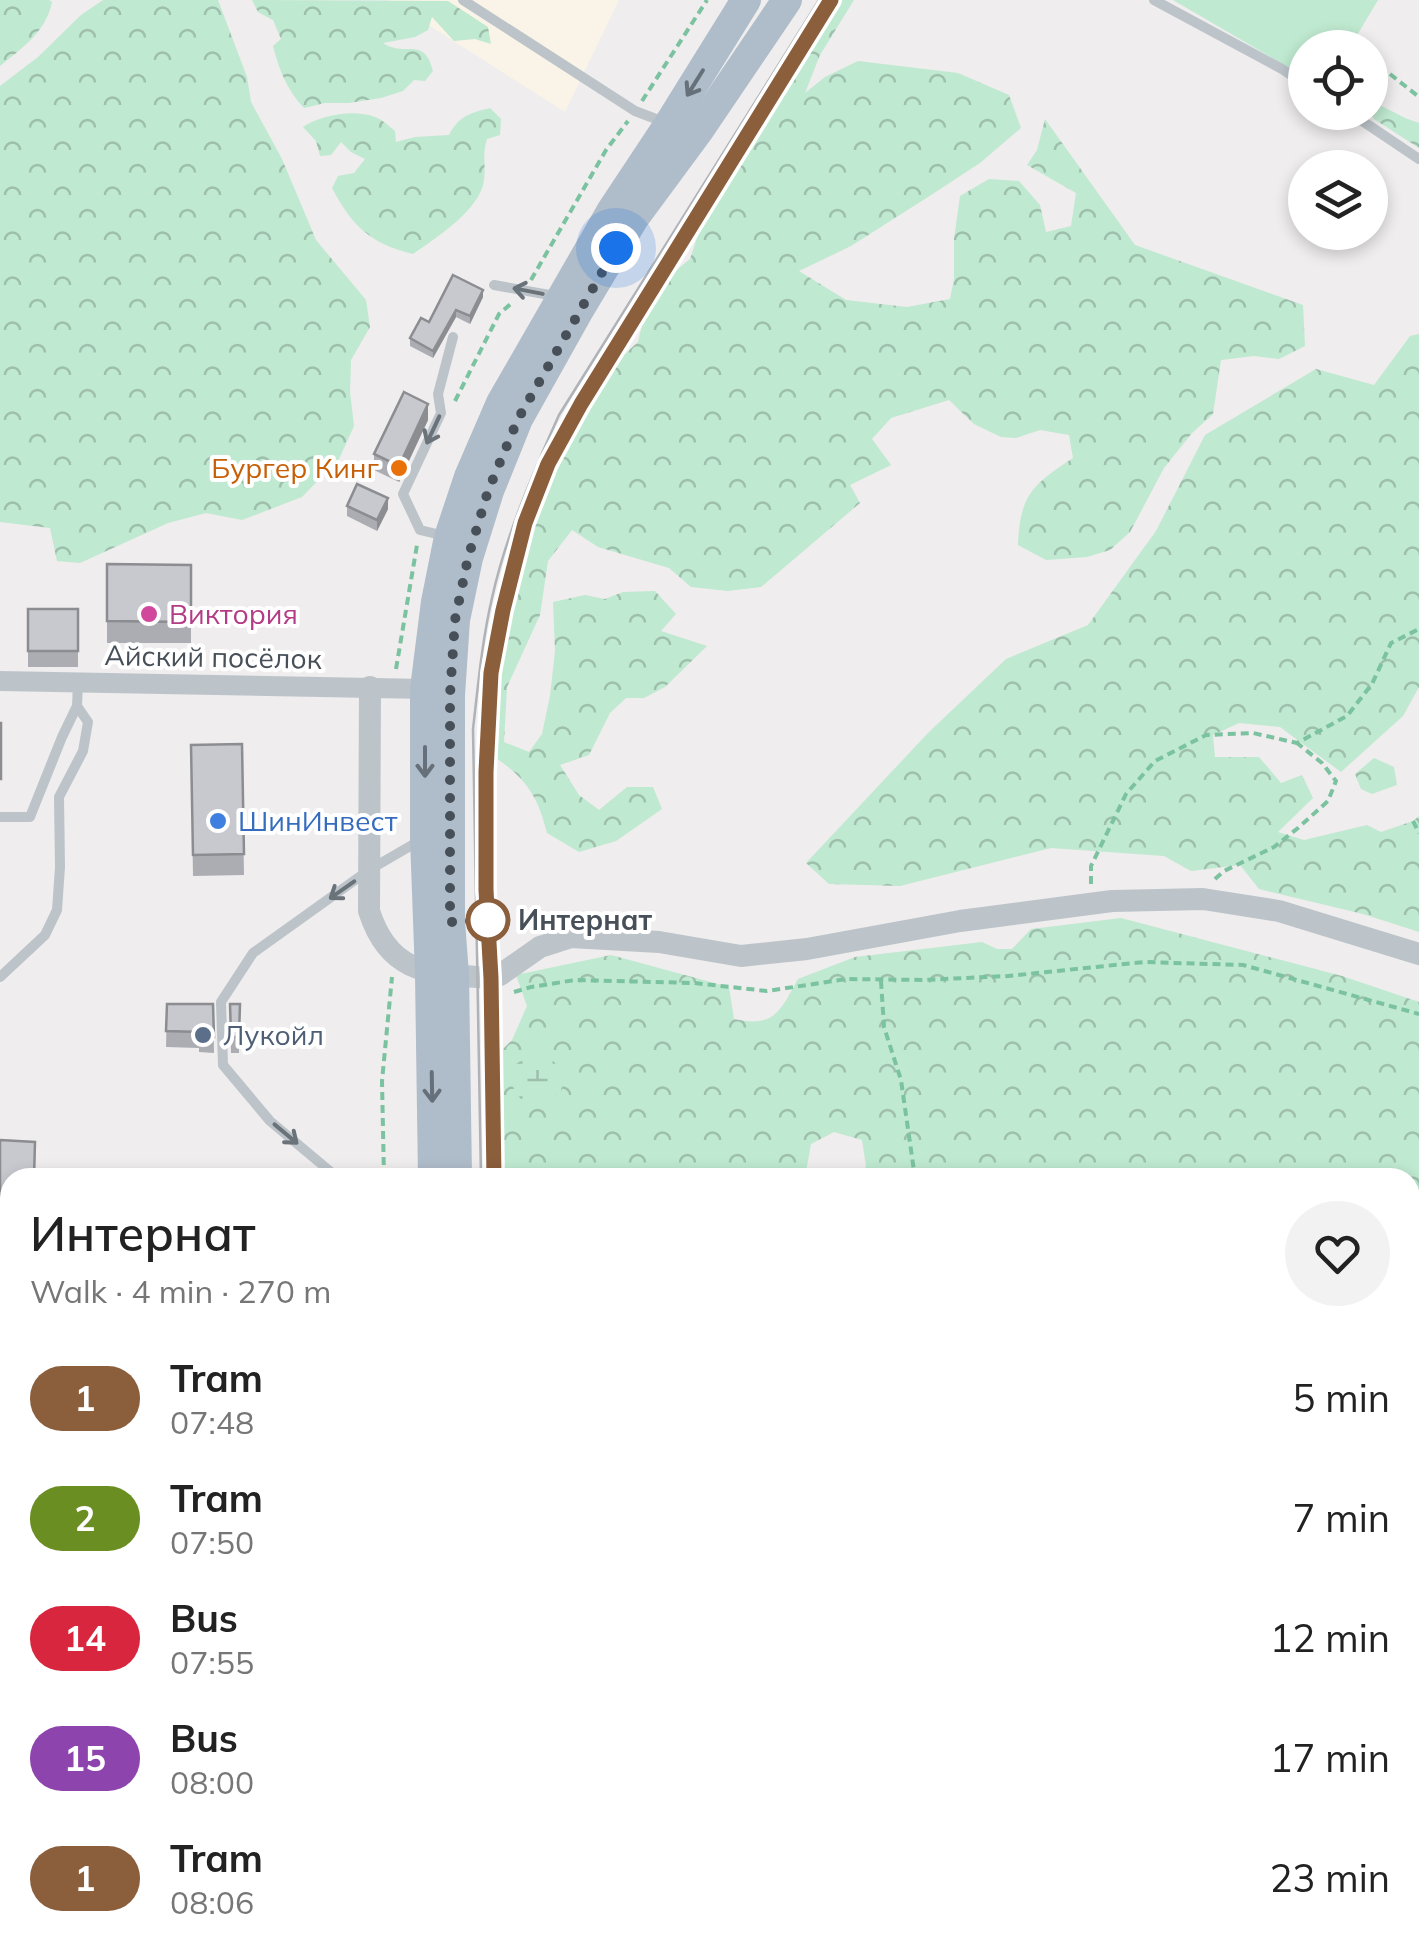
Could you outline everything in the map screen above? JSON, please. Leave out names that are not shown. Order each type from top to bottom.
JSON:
[{"type":"main road","points":[[433,1168],[424,838],[425,689],[449,537],[501,403],[612,210],[746,0]]},
{"type":"main road","points":[[456,1168],[430,971],[450,922],[450,695],[455,620],[468,558],[488,491],[518,419],[579,310],[634,218],[787,0]]},
{"type":"street","name":"Айский посёлок","points":[[0,681],[425,689]]},
{"type":"street","points":[[370,687],[370,912],[375,929],[394,956],[430,971],[500,976],[540,948],[571,937],[659,942],[741,956],[807,950],[960,921],[1112,901],[1203,899],[1279,912],[1419,954]]},
{"type":"lane","points":[[463,0],[635,111],[669,124]]},
{"type":"lane","points":[[1154,0],[1288,73]]},
{"type":"lane","points":[[1376,130],[1419,159]]},
{"type":"lane","points":[[494,285],[561,298]]},
{"type":"lane","points":[[449,537],[420,530],[403,494],[441,413],[438,394],[452,337]]},
{"type":"lane","points":[[0,817],[30,817],[77,706],[78,683]]},
{"type":"lane","points":[[0,977],[45,935],[57,910],[59,798],[83,751],[88,722],[77,706]]},
{"type":"lane","points":[[326,1168],[270,1121],[223,1065],[220,1002],[253,954],[370,870],[424,838]]},
{"type":"path","points":[[1390,74],[1419,98]]},
{"type":"path","points":[[1297,743],[1348,716],[1372,684],[1391,643],[1419,629]]},
{"type":"path","points":[[1090,904],[1091,866],[1126,794],[1155,761],[1206,735],[1253,734],[1297,743],[1336,780],[1328,801],[1274,847],[1224,871],[1210,884],[1203,899]]},
{"type":"path","points":[[1413,821],[1419,833]]},
{"type":"path","points":[[500,996],[575,980],[694,983],[767,991],[847,980],[1008,976],[1144,962],[1243,964],[1419,1014]]},
{"type":"path","points":[[881,980],[884,1027],[901,1080],[914,1168]]},
{"type":"shaded area","points":[[389,0],[619,0],[565,112]]},
{"type":"green space","points":[[0,0],[52,2],[39,31],[0,66]]},
{"type":"green space","points":[[103,0],[218,0],[247,77],[251,102],[282,159],[316,240],[366,300],[370,327],[351,360],[354,426],[339,459],[302,497],[242,520],[206,513],[168,523],[80,563],[57,561],[50,528],[0,522],[0,86]]},
{"type":"green space","points":[[252,0],[448,1],[488,27],[491,44],[475,39],[454,41],[432,17],[428,30],[415,37],[383,43],[424,54],[433,71],[425,81],[414,80],[403,91],[381,98],[304,108],[288,87],[278,63],[273,46],[281,39],[273,20],[258,12]]},
{"type":"green space","points":[[835,0],[854,0],[820,55],[805,93],[825,77],[858,61],[958,73],[1009,95],[1021,128],[980,163],[928,197],[851,246],[799,271],[846,300],[907,307],[950,299],[960,196],[989,179],[1019,181],[1040,205],[1046,232],[1071,226],[1076,193],[1027,165],[1037,150],[1045,119],[1135,245],[1303,305],[1305,346],[1279,359],[1254,356],[1221,360],[1213,414],[1164,468],[1130,532],[1110,550],[1087,557],[1046,560],[1018,545],[1022,514],[1031,493],[1073,458],[1069,435],[1040,430],[1016,438],[1001,437],[974,424],[949,400],[891,418],[872,439],[891,465],[850,485],[860,503],[761,587],[728,591],[691,587],[669,568],[598,547],[572,530],[548,561],[540,615],[507,687],[504,742],[529,752],[542,734],[555,651],[553,602],[585,595],[605,599],[623,592],[655,591],[676,614],[661,631],[707,646],[665,687],[644,698],[626,698],[610,713],[589,755],[560,765],[579,795],[599,810],[627,787],[653,787],[662,809],[616,841],[579,852],[547,833],[527,786],[488,753],[483,726],[499,650],[504,583],[535,506],[583,406],[605,372],[638,342],[656,287],[690,259],[703,220]]},
{"type":"green space","points":[[1173,0],[1378,0],[1360,30],[1288,30],[1288,67]]},
{"type":"green space","points":[[490,108],[501,119],[500,135],[487,139],[481,191],[456,222],[413,254],[385,245],[364,232],[332,188],[338,176],[354,173],[365,159],[341,142],[331,155],[320,156],[316,141],[303,127],[338,115],[367,115],[395,131],[396,142],[449,135],[466,116]]},
{"type":"green space","points":[[1388,109],[1419,123],[1419,148],[1388,128]]},
{"type":"green space","points":[[1419,334],[1419,687],[1403,716],[1341,772],[1280,727],[1239,723],[1213,735],[1215,757],[1259,757],[1281,783],[1302,775],[1313,798],[1278,832],[1304,840],[1367,825],[1381,832],[1419,816],[1419,932],[1259,889],[1240,865],[1191,871],[1164,856],[1051,848],[900,886],[829,884],[806,863],[928,733],[1006,659],[1088,625],[1156,531],[1205,435],[1316,369],[1374,385],[1410,336]]},
{"type":"green space","points":[[1374,758],[1394,767],[1397,785],[1372,794],[1361,789],[1355,774]]},
{"type":"green space","points":[[1121,918],[1342,976],[1419,1002],[1419,1168],[865,1168],[862,1140],[834,1132],[811,1144],[807,1168],[496,1168],[494,1058],[512,1040],[527,1006],[516,975],[611,955],[729,987],[734,1019],[759,1021],[781,1008],[798,979],[855,957],[982,942],[997,949],[1012,949],[1031,929]]},
{"type":"green space","points":[[531,1054],[552,1059],[565,1077],[561,1092],[538,1104],[522,1101],[510,1083],[513,1066]]},
{"type":"building","points":[[453,275],[483,290],[470,316],[456,310],[433,351],[410,338],[421,318],[429,322]]},
{"type":"building","points":[[404,392],[428,404],[399,466],[374,454]]},
{"type":"building","points":[[357,484],[388,498],[377,520],[347,506]]},
{"type":"building","name":"Виктория","points":[[107,564],[191,565],[191,622],[107,621]]},
{"type":"building","points":[[28,609],[78,609],[78,651],[28,651]]},
{"type":"building","name":"ШинИнвест","points":[[242,744],[244,854],[193,855],[191,745]]},
{"type":"building","points":[[167,1004],[213,1004],[214,1037],[199,1037],[200,1032],[166,1031]]},
{"type":"building","points":[[230,1004],[240,1004],[239,1037],[231,1037]]},
{"type":"building","points":[[0,1140],[35,1142],[34,1168],[0,1168]]},
{"type":"tram line","points":[[481,1168],[473,729],[498,574],[521,505],[559,415],[819,0]]},
{"type":"tram line","name":"1","points":[[494,1168],[486,772],[491,673],[525,523],[548,464],[581,404],[831,0]]},
{"type":"place","name":"Бургер Кинг","points":[[399,468]]},
{"type":"place","name":"Виктория","points":[[149,614]]},
{"type":"place","name":"ШинИнвест","points":[[218,821]]},
{"type":"place","name":"Интернат","points":[[488,920]]},
{"type":"place","name":"Лукойл","points":[[203,1035]]},
{"type":"route","points":[[488,920],[450,922],[450,695],[455,620],[488,491],[518,419],[616,248]]}]
